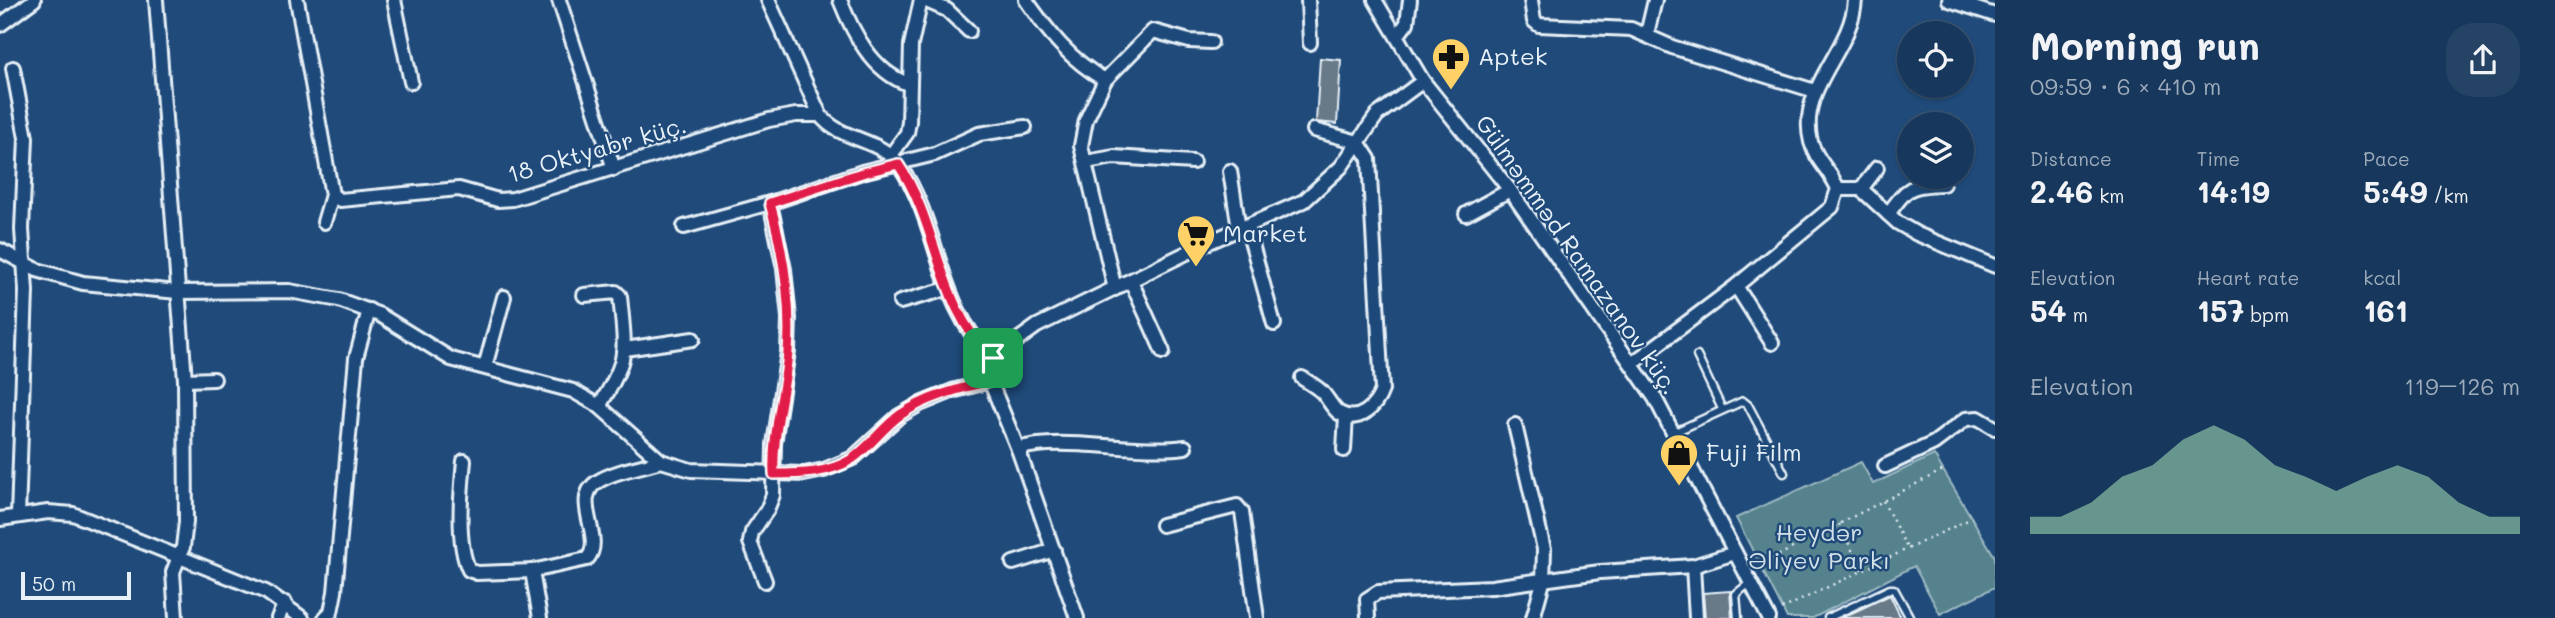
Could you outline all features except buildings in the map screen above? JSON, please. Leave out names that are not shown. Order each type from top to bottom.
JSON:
[{"type":"street","points":[[0,25],[34,0]]},
{"type":"street","points":[[156,0],[186,380],[186,522],[172,583],[176,618]]},
{"type":"street","points":[[297,0],[332,195],[324,222]]},
{"type":"street","points":[[394,0],[411,82]]},
{"type":"street","points":[[559,0],[614,169]]},
{"type":"street","points":[[768,0],[820,115],[840,134],[869,142],[895,159],[915,194],[947,289],[968,332],[993,358]]},
{"type":"street","points":[[840,0],[860,44],[887,73],[908,84]]},
{"type":"street","points":[[895,159],[906,133],[914,25],[923,0],[947,10],[969,31]]},
{"type":"street","points":[[1026,0],[1055,41],[1080,66],[1105,80]]},
{"type":"street","points":[[1308,0],[1310,43]]},
{"type":"street","name":"Gülməmməd Ramazanov küç.","points":[[1375,0],[1423,81],[1510,190],[1633,363],[1675,432],[1769,618]]},
{"type":"street","points":[[1398,35],[1407,23],[1410,0]]},
{"type":"street","points":[[1531,0],[1534,21],[1539,26],[1621,26],[1647,34],[1672,47],[1815,91]]},
{"type":"street","points":[[1647,34],[1655,0]]},
{"type":"street","points":[[1838,188],[1816,157],[1810,139],[1809,111],[1815,91],[1845,36],[1855,0]]},
{"type":"street","points":[[1949,0],[1995,15]]},
{"type":"street","points":[[1115,289],[1082,135],[1105,80],[1153,31],[1189,41],[1212,42]]},
{"type":"street","points":[[13,68],[26,138],[22,229],[26,264],[18,516]]},
{"type":"street","points":[[1077,618],[1018,449],[990,381],[989,366],[993,358],[1037,326],[1304,201],[1332,177],[1377,115],[1423,81]]},
{"type":"street","name":"18 Oktyabr küç.","points":[[332,195],[353,201],[459,189],[498,200],[513,199],[769,120],[796,115],[820,115]]},
{"type":"street","points":[[684,228],[862,173],[895,159],[949,150],[979,134],[1025,127]]},
{"type":"street","points":[[1302,378],[1321,391],[1336,411],[1346,416],[1365,413],[1377,404],[1382,390],[1369,159],[1357,142],[1314,130]]},
{"type":"street","points":[[1086,162],[1114,157],[1159,157],[1193,162]]},
{"type":"street","points":[[1861,189],[1877,168]]},
{"type":"street","points":[[1230,170],[1243,228],[1274,324]]},
{"type":"street","points":[[1838,188],[1861,189],[1888,214],[1917,234],[1995,266]]},
{"type":"street","points":[[1633,363],[1822,217],[1832,206],[1838,188]]},
{"type":"street","points":[[1888,214],[1910,189]]},
{"type":"street","points":[[1466,214],[1510,190]]},
{"type":"street","points":[[765,580],[750,542],[752,532],[774,495],[774,444],[788,352],[789,317],[784,269],[770,203]]},
{"type":"street","points":[[0,250],[60,279],[83,284],[178,292],[289,291],[339,300],[369,310],[451,359],[551,383],[573,391],[599,406],[661,461],[691,470],[804,474],[836,466],[853,458],[899,416],[920,404],[951,390],[990,381]]},
{"type":"street","points":[[1131,281],[1163,352]]},
{"type":"street","points":[[1736,286],[1772,343]]},
{"type":"street","points":[[900,302],[947,289]]},
{"type":"street","points":[[584,295],[615,292],[620,296],[625,349],[620,374],[599,406]]},
{"type":"street","points":[[485,367],[504,297]]},
{"type":"street","points":[[325,618],[331,612],[335,592],[356,358],[369,310]]},
{"type":"street","points":[[625,349],[693,339]]},
{"type":"street","points":[[186,380],[214,379]]},
{"type":"street","points":[[1344,450],[1346,416]]},
{"type":"street","points":[[1885,466],[1926,448],[1966,419],[1978,418],[1995,428]]},
{"type":"street","points":[[1515,425],[1540,523],[1545,566],[1532,618]]},
{"type":"street","points":[[1018,449],[1041,444],[1159,451],[1185,447]]},
{"type":"street","points":[[464,461],[460,493],[462,527],[469,570],[477,573],[532,570],[587,559],[592,549],[586,499],[589,488],[599,480],[661,461]]},
{"type":"street","points":[[1162,525],[1237,506],[1242,512],[1257,618]]},
{"type":"street","points":[[0,519],[48,512],[73,514],[131,540],[179,556],[266,592],[285,603],[302,618]]},
{"type":"street","points":[[1013,563],[1054,550]]},
{"type":"street","points":[[1368,618],[1367,599],[1378,592],[1543,582],[1600,572],[1693,566],[1735,553]]},
{"type":"street","points":[[1693,566],[1696,618]]},
{"type":"street","points":[[532,570],[540,618]]},
{"type":"street","points":[[278,618],[285,603]]},
{"type":"lane","points":[[1697,356],[1722,408]]},
{"type":"lane","points":[[1675,432],[1737,401],[1748,405],[1784,474]]},
{"type":"lane","points":[[1738,618],[1735,594],[1751,582]]},
{"type":"lane","points":[[1828,618],[1890,589],[1894,589],[1909,616]]},
{"type":"path","points":[[1760,565],[1943,470]]},
{"type":"path","points":[[1883,501],[1908,549]]},
{"type":"path","points":[[1782,608],[1972,518]]},
{"type":"path","points":[[1839,524],[1862,570]]},
{"type":"green space","name":"Heydər Əliyev Parkı","points":[[1934,455],[1995,557],[1995,587],[1940,614],[1914,566],[1813,618],[1787,618],[1736,518],[1861,462],[1873,484]]},
{"type":"place","name":"Aptek","points":[[1451,91]]},
{"type":"place","name":"Market","points":[[1196,268]]},
{"type":"place","name":"Fuji Film","points":[[1679,487]]},
{"type":"route","points":[[898,164],[915,194],[947,289],[968,332],[993,358],[988,373],[990,381],[951,390],[920,404],[899,416],[853,458],[824,470],[804,474],[774,474],[774,444],[788,352],[789,317],[784,269],[770,203],[898,164]]}]
